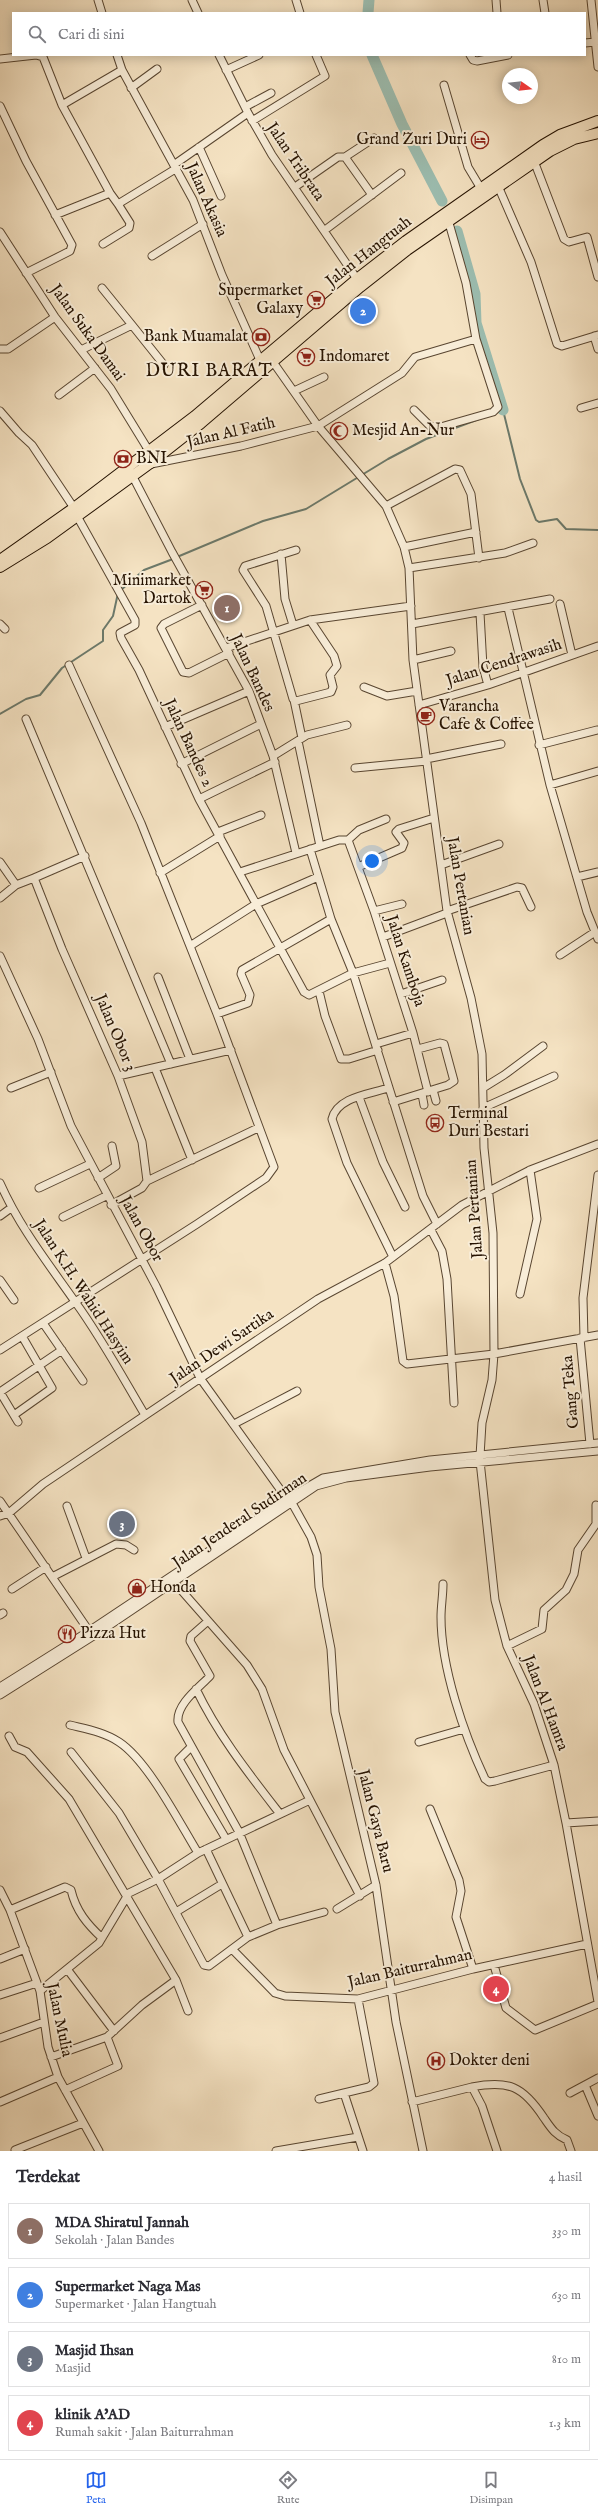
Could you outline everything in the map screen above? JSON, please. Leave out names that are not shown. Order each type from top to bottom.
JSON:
[{"type":"highway","name":"Jalan Hangtuah","points":[[98,494],[149,464],[201,423],[360,287],[407,250],[448,223],[498,186],[509,174],[560,134],[598,121]]},
{"type":"highway","name":"Jalan Hangtuah","points":[[1,560],[75,512],[357,279],[480,187],[534,162],[574,139],[598,133]]},
{"type":"street","points":[[98,0],[102,12]]},
{"type":"street","points":[[192,0],[198,12]]},
{"type":"street","points":[[296,0],[300,12]]},
{"type":"street","points":[[496,0],[497,12]]},
{"type":"street","points":[[543,0],[545,12]]},
{"type":"street","points":[[591,0],[595,16],[595,42],[598,66]]},
{"type":"street","points":[[586,43],[595,42]]},
{"type":"street","points":[[0,59],[27,56]]},
{"type":"street","points":[[39,56],[42,57],[62,105],[110,193],[130,223],[130,228],[103,244]]},
{"type":"street","name":"Jalan Akasia","points":[[117,56],[122,70],[131,88],[176,166],[203,224],[222,275],[260,360]]},
{"type":"street","name":"Jalan Tribrata","points":[[219,56],[246,110],[272,155],[325,230],[357,279]]},
{"type":"street","points":[[226,70],[257,56]]},
{"type":"street","points":[[252,121],[325,76],[316,56]]},
{"type":"street","points":[[471,56],[473,60],[476,61],[499,56]]},
{"type":"street","points":[[131,88],[158,69]]},
{"type":"street","points":[[62,105],[122,70]]},
{"type":"street","points":[[444,84],[468,167],[480,187]]},
{"type":"street","points":[[118,204],[176,166],[246,110],[271,93]]},
{"type":"street","points":[[0,104],[26,161],[72,245],[72,250],[47,265],[26,273]]},
{"type":"street","points":[[295,187],[338,157],[345,157],[374,138]]},
{"type":"street","points":[[199,147],[221,196]]},
{"type":"street","points":[[345,157],[372,195]]},
{"type":"street","points":[[534,162],[564,239],[569,242],[587,237],[598,277]]},
{"type":"street","points":[[325,230],[401,173]]},
{"type":"street","points":[[498,186],[531,262],[556,342],[558,345],[562,346],[596,336],[598,349]]},
{"type":"street","points":[[55,215],[110,193]]},
{"type":"street","points":[[414,410],[430,426],[437,428],[497,410],[498,402],[476,338],[466,283],[448,223]]},
{"type":"street","points":[[152,256],[203,224]]},
{"type":"street","name":"Jalan Suka Damai","points":[[0,232],[55,317],[111,389],[149,451]]},
{"type":"street","points":[[102,288],[164,365]]},
{"type":"street","points":[[0,349],[8,349],[55,317]]},
{"type":"street","points":[[81,350],[132,325]]},
{"type":"street","name":"Jalan Al Fatih","points":[[149,464],[241,446],[318,426],[402,373],[416,357],[476,338]]},
{"type":"street","name":"Jalan Pertanian","points":[[273,362],[318,426],[386,506],[404,547],[409,568],[413,660],[447,912],[474,1010],[482,1054],[489,1190],[493,1233],[494,1354],[492,1380],[482,1423],[480,1458]]},
{"type":"street","points":[[59,395],[94,368]]},
{"type":"street","points":[[294,391],[324,377]]},
{"type":"street","points":[[581,408],[598,403]]},
{"type":"street","name":"Jalan Bandes 2","points":[[0,411],[32,445],[75,512],[117,587],[136,624],[121,632],[120,636],[166,727],[181,764],[302,988],[308,995],[319,991]]},
{"type":"street","points":[[386,506],[458,469],[471,494],[479,558]]},
{"type":"street","name":"Jalan Bandes","points":[[132,475],[180,568],[249,691],[274,760],[296,853]]},
{"type":"street","points":[[404,547],[476,532]]},
{"type":"street","points":[[409,568],[505,553],[533,543]]},
{"type":"street","points":[[296,550],[245,566],[243,570],[266,606],[275,632],[294,700],[320,846]]},
{"type":"street","points":[[281,554],[285,599],[293,625]]},
{"type":"street","points":[[412,624],[508,608],[550,599]]},
{"type":"street","points":[[560,604],[572,655]]},
{"type":"street","points":[[202,605],[164,624],[162,628],[183,672],[189,673],[227,651],[293,625],[310,620],[411,606]]},
{"type":"street","points":[[508,608],[524,672],[539,745],[577,877],[596,936],[560,955]]},
{"type":"street","points":[[480,613],[483,666],[488,685]]},
{"type":"street","points":[[294,700],[301,701],[331,692],[333,687],[330,675],[337,666],[334,656],[310,620]]},
{"type":"street","name":"Jalan Cendrawasih","points":[[419,705],[488,685],[598,646]]},
{"type":"street","points":[[413,660],[451,651]]},
{"type":"street","points":[[0,1350],[76,1303],[270,1174],[273,1170],[272,1162],[258,1128],[231,1050],[141,823],[69,665]]},
{"type":"street","points":[[364,687],[388,696],[417,691]]},
{"type":"street","points":[[166,727],[249,691]]},
{"type":"street","points":[[26,719],[170,1064]]},
{"type":"street","points":[[181,764],[261,724]]},
{"type":"street","points":[[199,799],[274,760],[300,740],[347,725]]},
{"type":"street","points":[[539,745],[597,730]]},
{"type":"street","points":[[355,768],[426,760],[501,744]]},
{"type":"street","points":[[550,785],[598,771]]},
{"type":"street","points":[[160,873],[219,834],[261,815]]},
{"type":"street","points":[[358,867],[402,848],[404,843],[396,832],[399,829],[434,818]]},
{"type":"street","points":[[240,872],[342,839],[348,840],[359,830],[386,819]]},
{"type":"street","name":"Jalan Kamboja","points":[[348,840],[383,937],[418,1049],[428,1092]]},
{"type":"street","points":[[441,865],[499,844]]},
{"type":"street","points":[[310,849],[331,919],[353,973],[423,1196],[437,1224]]},
{"type":"street","points":[[0,898],[16,885],[84,856]]},
{"type":"street","points":[[0,862],[16,885]]},
{"type":"street","points":[[577,877],[598,872]]},
{"type":"street","points":[[190,946],[256,904],[318,877]]},
{"type":"street","name":"Jalan Obor 3","points":[[34,878],[62,949],[118,1076],[142,1142],[147,1181]]},
{"type":"street","points":[[383,937],[517,887],[522,888],[531,907]]},
{"type":"street","points":[[374,911],[402,904]]},
{"type":"street","points":[[217,1014],[248,1003],[250,995],[242,979],[242,970],[281,950],[331,919]]},
{"type":"street","name":"Jalan Obor","points":[[0,956],[51,1072],[71,1126],[106,1196],[142,1259],[200,1378],[289,1501]]},
{"type":"street","points":[[390,963],[353,973],[319,991],[325,1016],[341,1059],[349,1059],[413,1034]]},
{"type":"street","points":[[158,977],[190,1060]]},
{"type":"street","points":[[401,994],[442,980]]},
{"type":"street","points":[[393,1102],[428,1092],[454,1081],[444,1044],[440,1043],[418,1049]]},
{"type":"street","points":[[483,1088],[504,1075],[543,1046]]},
{"type":"street","points":[[118,1076],[231,1050]]},
{"type":"street","points":[[155,1068],[192,1160]]},
{"type":"street","points":[[10,1088],[51,1072]]},
{"type":"street","points":[[484,1108],[554,1076]]},
{"type":"street","points":[[388,1088],[344,1103],[332,1119],[347,1163],[393,1257]]},
{"type":"street","points":[[428,1092],[436,1102]]},
{"type":"street","points":[[424,1105],[428,1092]]},
{"type":"street","points":[[359,1097],[383,1162],[405,1207]]},
{"type":"street","points":[[111,1205],[142,1188],[147,1181],[258,1128]]},
{"type":"street","name":"Jalan Dewi Sartika","points":[[0,1516],[9,1513],[43,1484],[318,1299],[385,1263],[431,1230],[462,1205],[530,1170],[598,1144]]},
{"type":"street","points":[[98,1178],[116,1166],[112,1146]]},
{"type":"street","points":[[39,1188],[90,1164]]},
{"type":"street","points":[[520,1294],[537,1219],[530,1170]]},
{"type":"street","name":"Gang Teka","points":[[590,1444],[582,1338],[583,1298],[598,1175]]},
{"type":"street","name":"Jalan K.H. Wahid Hasyim","points":[[0,1183],[11,1208],[56,1278],[76,1303],[145,1415]]},
{"type":"street","points":[[63,1217],[106,1196]]},
{"type":"street","points":[[0,1216],[11,1208]]},
{"type":"street","points":[[431,1230],[442,1251],[447,1279],[454,1403]]},
{"type":"street","points":[[385,1263],[394,1296],[404,1363],[409,1365],[494,1354],[598,1335]]},
{"type":"street","points":[[0,1280],[14,1300]]},
{"type":"street","points":[[43,1323],[83,1381]]},
{"type":"street","points":[[14,1415],[52,1389],[52,1385],[22,1336]]},
{"type":"street","points":[[18,1422],[0,1392],[62,1350]]},
{"type":"street","points":[[234,1424],[297,1391]]},
{"type":"street","name":"Jalan Jenderal Sudirman","points":[[480,1458],[598,1443]]},
{"type":"street","name":"Jalan Jenderal Sudirman","points":[[0,1687],[197,1562],[289,1501],[310,1484],[336,1474],[430,1460],[598,1451]]},
{"type":"street","name":"Jalan Al Hamra","points":[[480,1458],[495,1600],[507,1646],[534,1704],[554,1765],[566,1823],[586,1944],[598,2003]]},
{"type":"street","points":[[0,1501],[89,1631]]},
{"type":"street","name":"Jalan Gaya Baru","points":[[289,1501],[311,1537],[317,1555],[319,1587],[331,1649],[335,1712],[376,1885],[391,1991],[423,2151]]},
{"type":"street","points":[[507,1646],[542,1629],[544,1610],[566,1590],[574,1574],[578,1550],[596,1524],[596,1505]]},
{"type":"street","points":[[67,1506],[86,1558]]},
{"type":"street","points":[[52,1576],[116,1544],[126,1545],[134,1550]]},
{"type":"street","name":"Jalan Jenderal Sudirman","points":[[0,1695],[51,1664],[174,1582],[197,1562]]},
{"type":"street","points":[[12,1589],[46,1567]]},
{"type":"street","points":[[174,1582],[247,1665],[262,1689],[284,1750],[360,1896]]},
{"type":"street","points":[[443,1584],[441,1617],[445,1652],[464,1729],[488,1781],[554,1765]]},
{"type":"street","points":[[208,1621],[190,1638],[190,1644],[210,1675],[196,1689],[177,1718],[179,1726],[239,1832],[277,1925]]},
{"type":"street","points":[[196,1689],[211,1720],[233,1752],[280,1814]]},
{"type":"street","points":[[70,1725],[100,1732],[114,1739],[134,1756],[160,1792],[198,1853]]},
{"type":"street","points":[[418,1742],[464,1729]]},
{"type":"street","points":[[9,1736],[15,1746],[27,1752],[69,1799],[176,1980],[188,2011]]},
{"type":"street","points":[[191,1747],[179,1759],[226,1838]]},
{"type":"street","points":[[71,1752],[119,1814],[158,1879],[204,1965],[209,1966],[248,1937],[277,1925],[324,1912]]},
{"type":"street","points":[[40,1992],[102,1938],[126,1896],[158,1879],[198,1853],[226,1838],[310,1800]]},
{"type":"street","points":[[430,1809],[459,1880],[461,1891],[456,1917],[473,1969]]},
{"type":"street","points":[[566,1823],[598,1820]]},
{"type":"street","points":[[206,1849],[248,1937]]},
{"type":"street","points":[[176,1912],[222,1884]]},
{"type":"street","points":[[337,1909],[376,1885]]},
{"type":"street","points":[[10,1910],[65,1886],[71,1890],[74,1902],[83,1919],[102,1938]]},
{"type":"street","name":"Jalan Mulia","points":[[0,1890],[10,1910],[40,1992],[51,2057],[58,2077],[99,2151]]},
{"type":"street","name":"Jalan Baiturrahman","points":[[232,1949],[276,1993],[285,1996],[358,1999],[473,1969],[586,1944]]},
{"type":"street","points":[[0,1959],[25,1949]]},
{"type":"street","points":[[494,1965],[506,2008],[535,2030],[598,2003]]},
{"type":"street","points":[[67,1969],[114,2031]]},
{"type":"street","points":[[51,2057],[107,2037],[142,2005],[176,1980]]},
{"type":"street","points":[[0,1995],[37,1983]]},
{"type":"street","points":[[319,2099],[374,2084],[358,1999]]},
{"type":"street","points":[[0,2038],[44,2022]]},
{"type":"street","points":[[65,2090],[118,2066],[107,2037]]},
{"type":"street","points":[[0,2102],[58,2077]]},
{"type":"street","points":[[570,2092],[598,2078]]},
{"type":"street","points":[[412,2102],[472,2087],[502,2083],[515,2088],[536,2106],[556,2136],[567,2140],[571,2151]]},
{"type":"street","points":[[585,2085],[598,2116]]},
{"type":"street","points":[[472,2087],[482,2106],[497,2151]]},
{"type":"street","points":[[344,2093],[363,2151]]},
{"type":"street","points":[[14,2150],[83,2124]]},
{"type":"street","points":[[276,2151],[358,2137]]},
{"type":"waterway","points":[[368,12],[369,0]]},
{"type":"waterway","points":[[372,56],[402,124],[442,201]]},
{"type":"waterway","points":[[457,231],[475,294],[476,323],[503,410]]},
{"type":"waterway","points":[[177,557],[263,521],[306,509],[388,459],[426,439],[503,410],[520,479],[536,520],[539,522],[557,519],[566,529],[598,530]]},
{"type":"waterway","points":[[121,590],[144,570],[173,559]]},
{"type":"waterway","points":[[0,714],[26,699],[40,695],[62,668],[103,641],[103,630],[113,616],[118,593]]},
{"type":"place","name":"Grand Zuri Duri","points":[[480,140]]},
{"type":"place","name":"Supermarket Galaxy","points":[[316,300]]},
{"type":"place","name":"Supermarket Naga Mas","points":[[363,311]]},
{"type":"place","name":"Bank Muamalat","points":[[261,337]]},
{"type":"place","name":"Indomaret","points":[[306,357]]},
{"type":"place","name":"Mesjid An-Nur","points":[[339,431]]},
{"type":"place","name":"BNI","points":[[123,459]]},
{"type":"place","name":"Minimarket Dartok","points":[[204,590]]},
{"type":"place","name":"MDA Shiratul Jannah","points":[[227,608]]},
{"type":"place","name":"Varancha Cafe & Coffee","points":[[426,716]]},
{"type":"place","name":"Terminal Duri Bestari","points":[[435,1123]]},
{"type":"place","name":"Masjid Ihsan","points":[[122,1524]]},
{"type":"place","name":"Honda","points":[[137,1588]]},
{"type":"place","name":"Pizza Hut","points":[[67,1634]]},
{"type":"place","name":"klinik A'AD","points":[[496,1989]]},
{"type":"place","name":"Dokter deni","points":[[436,2061]]},
{"type":"district","name":"DURI BARAT","points":[[209,371]]}]
